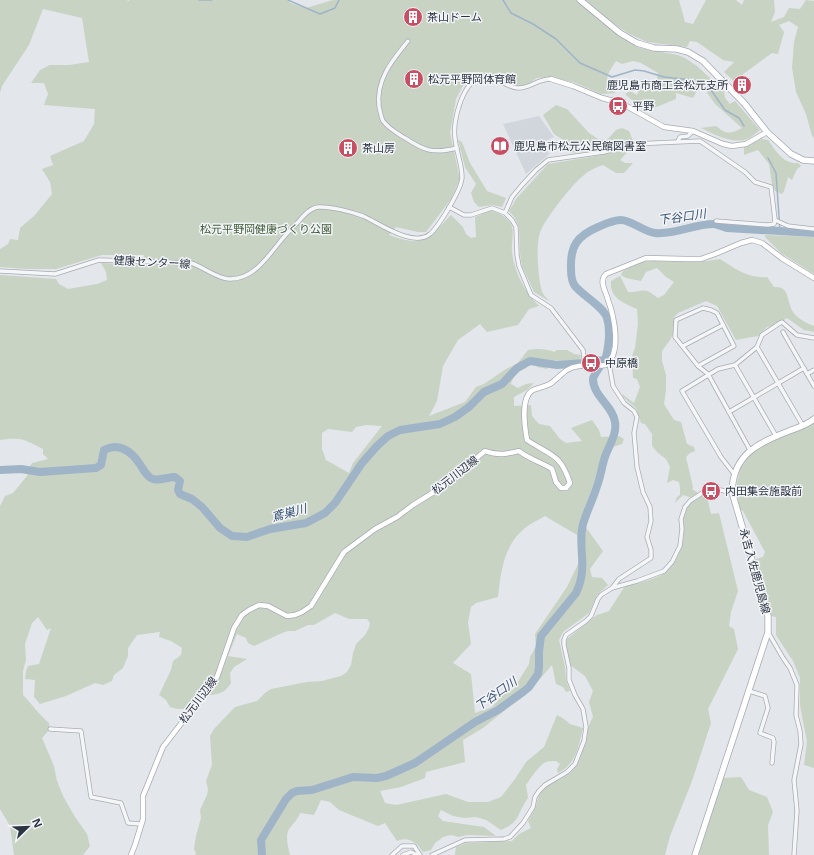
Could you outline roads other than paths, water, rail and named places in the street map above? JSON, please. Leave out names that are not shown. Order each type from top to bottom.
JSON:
[{"type":"main road","points":[[580,0],[620,33],[637,43],[654,48],[677,49],[688,52],[703,61],[744,103],[767,132],[797,158],[814,161]]},
{"type":"main road","name":"健康センター線","points":[[551,79],[602,98],[621,103],[664,127],[693,131],[722,144],[732,146],[746,144],[767,132]]},
{"type":"main road","points":[[608,364],[616,344],[613,317],[603,286],[603,281],[604,276],[612,271],[646,258],[685,260],[701,258],[752,240],[762,242],[784,260],[814,278]]},
{"type":"main road","name":"松元川辺線","points":[[130,855],[141,824],[143,796],[163,747],[217,677],[234,628],[242,615],[259,605],[268,606],[287,616],[295,615],[311,606],[344,552],[375,529],[397,517],[442,487],[485,451],[495,455],[519,451],[529,458],[552,469],[556,482],[561,488],[566,488],[570,483],[563,464],[551,453],[539,448],[527,440],[525,416],[526,397],[532,391],[551,384],[568,370],[585,365],[597,366],[608,364]]},
{"type":"main road","name":"永吉入佐鹿児島線","points":[[695,855],[768,632],[768,616],[766,608],[732,492],[734,474],[740,461],[750,450],[776,436],[803,426],[814,419]]},
{"type":"street","points":[[408,41],[389,64],[383,75],[378,98],[382,120],[388,127],[421,148],[439,151],[457,148]]},
{"type":"street","name":"健康センター線","points":[[0,271],[55,274],[93,261],[115,260],[191,263],[199,265],[222,278],[231,279],[246,275],[261,265],[307,212],[315,208],[328,208],[354,213],[403,236],[421,238],[434,230],[449,207],[462,178],[454,137],[456,116],[460,102],[472,81],[482,76],[487,76],[514,88],[520,88],[527,87],[538,81],[551,79]]},
{"type":"street","points":[[678,142],[680,137],[688,136],[693,131]]},
{"type":"street","points":[[505,213],[512,197],[536,170],[548,160],[604,152],[633,144],[700,140],[745,172],[755,182],[771,187],[776,220],[774,224],[768,225],[716,221]]},
{"type":"street","points":[[449,207],[464,215],[471,215],[492,208],[505,213],[515,224],[519,266],[531,295],[551,308],[583,350],[585,365]]},
{"type":"street","points":[[776,220],[788,226],[814,229]]},
{"type":"street","points":[[698,366],[734,346],[717,314],[711,310],[703,308],[676,320],[675,337],[698,366],[708,374],[750,450]]},
{"type":"street","points":[[734,474],[721,457],[682,391],[718,369],[735,365],[757,347],[762,335],[782,322],[797,335],[814,338]]},
{"type":"street","points":[[683,346],[723,326]]},
{"type":"street","points":[[783,332],[814,386]]},
{"type":"street","points":[[757,347],[803,426]]},
{"type":"street","points":[[608,364],[613,386],[624,403],[634,411],[637,418],[634,433],[637,467],[650,507],[651,521],[647,537],[651,550],[651,558],[619,579],[612,588]]},
{"type":"street","points":[[735,365],[776,436]]},
{"type":"street","points":[[729,412],[804,368]]},
{"type":"street","points":[[807,374],[814,370]]},
{"type":"street","points":[[432,855],[465,840],[504,839],[510,837],[523,823],[533,807],[535,797],[539,791],[545,785],[567,772],[575,764],[584,741],[586,727],[583,710],[569,680],[569,668],[564,650],[564,640],[566,636],[591,616],[601,595],[612,588],[664,571],[672,562],[680,546],[682,530],[681,518],[685,507],[690,500],[708,489],[732,492]]},
{"type":"street","points":[[768,632],[790,668],[797,685],[796,715],[800,731],[801,744],[794,780],[797,811],[797,829],[794,855]]},
{"type":"street","points":[[749,691],[765,696],[768,708],[760,733],[773,738],[772,763]]},
{"type":"street","points":[[50,729],[81,731],[91,797],[121,803],[128,823],[141,824]]},
{"type":"street","points":[[392,855],[402,846],[414,846],[420,855]]},
{"type":"street","points":[[403,855],[411,852],[417,855]]},
{"type":"waterway","points":[[199,0],[212,0]]},
{"type":"waterway","points":[[288,0],[320,14],[335,8],[339,0]]},
{"type":"waterway","points":[[503,0],[511,13],[533,24],[556,39],[580,63],[612,77],[635,70],[664,77],[701,81],[709,87],[725,110],[739,118],[744,126]]},
{"type":"waterway","points":[[768,158],[776,173],[780,231]]},
{"type":"waterway","name":"鳶巣川","points":[[0,470],[21,469],[40,472],[96,468],[101,465],[104,450],[119,447],[132,455],[151,478],[158,480],[175,477],[180,481],[178,490],[180,494],[192,499],[202,507],[220,528],[232,536],[247,537],[270,529],[306,523],[325,513],[335,503],[362,463],[388,436],[400,430],[440,424],[455,417],[469,407],[484,392],[502,384],[517,368],[530,361],[557,365],[604,360],[606,357],[609,338],[607,318],[597,305],[578,290],[571,275],[572,254],[576,243],[591,230],[609,222],[621,220],[629,222],[646,231],[655,233],[671,232],[708,224],[715,224],[727,228],[814,233]]},
{"type":"waterway","name":"下谷口川","points":[[262,855],[261,840],[286,799],[292,793],[297,791],[312,790],[353,777],[377,778],[386,776],[415,763],[475,722],[498,710],[523,692],[529,687],[538,674],[541,636],[576,593],[580,583],[582,574],[581,541],[583,524],[600,478],[615,430],[615,422],[611,411],[599,396],[594,385],[593,379],[599,368]]},
{"type":"place","name":"茶山ドーム","points":[[413,17]]},
{"type":"place","name":"松元平野岡体育館","points":[[414,79]]},
{"type":"place","name":"鹿児島市商工会松元支所","points":[[742,85]]},
{"type":"place","name":"平野","points":[[618,106]]},
{"type":"place","name":"鹿児島市松元公民館図書室","points":[[500,146]]},
{"type":"place","name":"茶山房","points":[[348,148]]},
{"type":"place","name":"中原橋","points":[[591,363]]},
{"type":"place","name":"内田集会施設前","points":[[711,491]]},
{"type":"park label","name":"松元平野岡健康づくり公園","points":[[266,229]]}]
